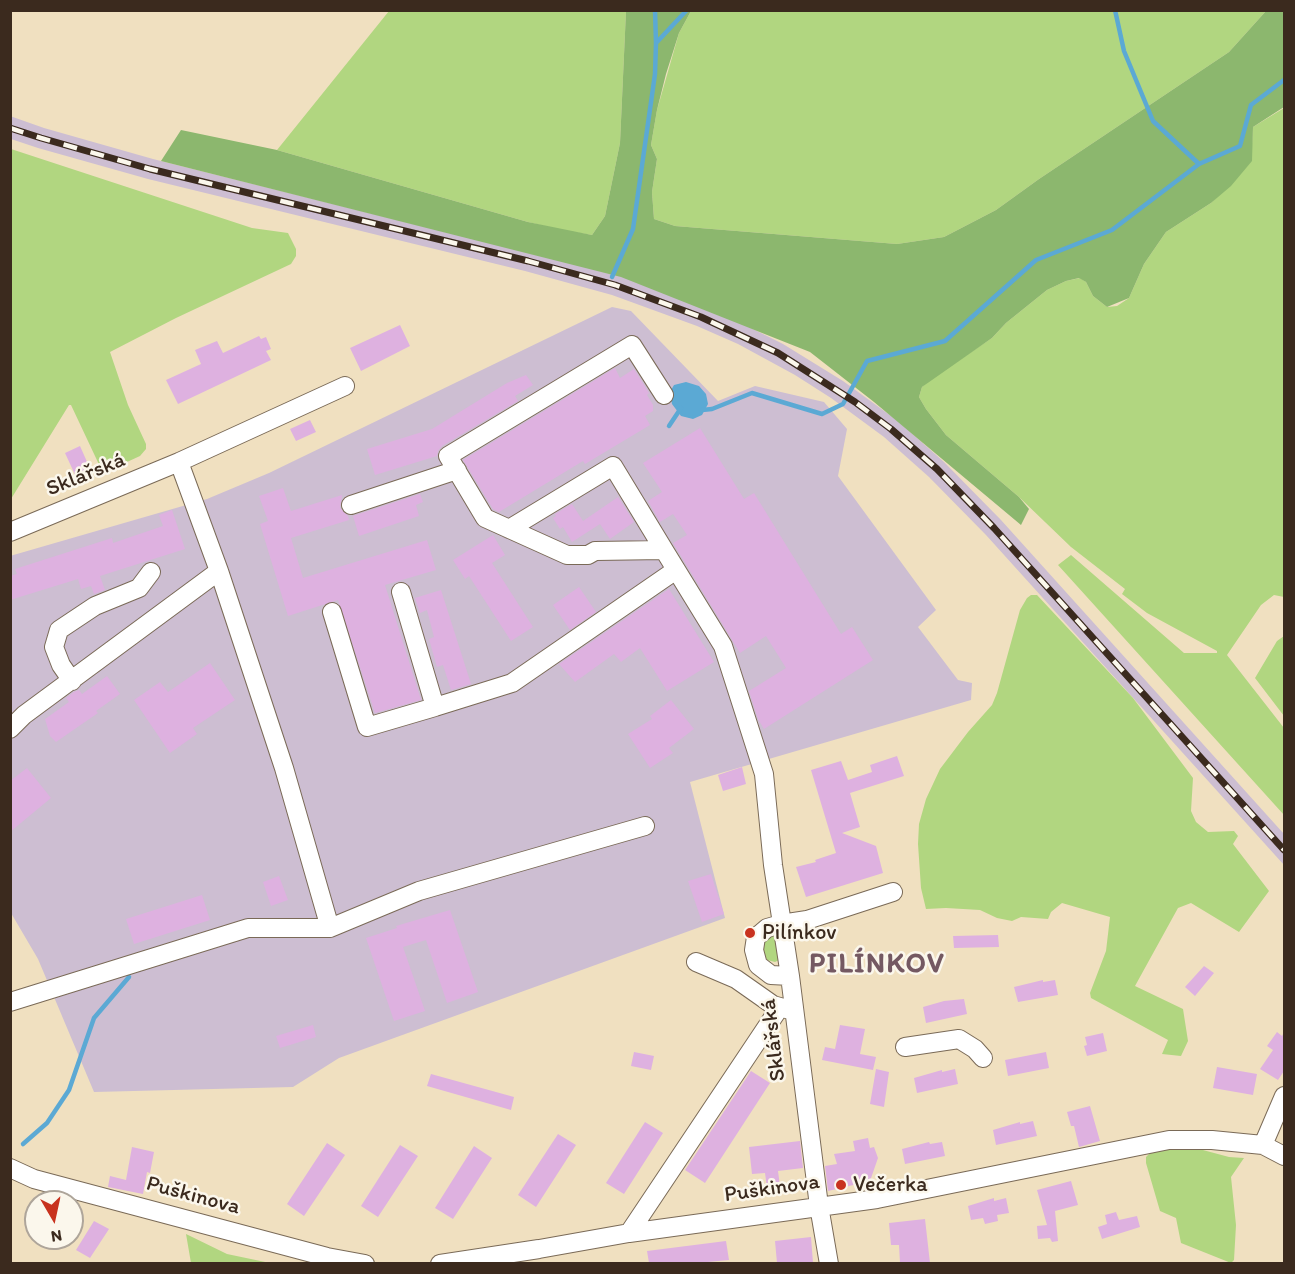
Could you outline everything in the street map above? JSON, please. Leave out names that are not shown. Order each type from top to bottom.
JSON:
[{"type":"street","points":[[664,395],[632,345],[448,456],[485,518],[567,555],[588,555],[595,551],[664,550]]},
{"type":"street","name":"Sklářská","points":[[10,532],[179,462],[345,386]]},
{"type":"street","points":[[179,462],[219,571],[284,768],[330,928]]},
{"type":"street","name":"Sklářská","points":[[509,529],[613,466],[723,646],[764,774],[768,797],[773,865],[790,976],[787,1009],[829,1263]]},
{"type":"street","points":[[351,505],[457,471]]},
{"type":"street","points":[[332,612],[367,727],[512,683],[676,570]]},
{"type":"street","points":[[10,729],[24,716],[219,571]]},
{"type":"street","points":[[72,681],[61,665],[54,647],[59,630],[95,606],[139,588],[151,572]]},
{"type":"street","points":[[401,592],[435,706]]},
{"type":"street","points":[[10,1002],[248,928],[330,928],[419,891],[645,826]]},
{"type":"street","points":[[790,976],[771,975],[764,971],[755,958],[756,937],[767,928],[807,920],[893,892]]},
{"type":"street","points":[[629,1233],[787,1009],[772,1005],[736,979],[696,962]]},
{"type":"street","points":[[905,1047],[959,1039],[975,1049],[983,1058]]},
{"type":"street","points":[[1263,1145],[1284,1096]]},
{"type":"street","name":"Puškinova","points":[[440,1263],[541,1256],[629,1233],[877,1199],[1169,1140],[1212,1140],[1263,1145],[1284,1156]]},
{"type":"street","name":"Puškinova","points":[[10,1168],[34,1179],[327,1257],[364,1263]]},
{"type":"shaded area","points":[[10,116],[153,159],[618,275],[747,326],[783,344],[843,381],[898,421],[944,462],[1001,520],[1284,834],[1284,865],[986,535],[929,477],[884,437],[795,375],[738,344],[697,326],[612,295],[525,271],[148,179],[38,148],[11,139]]},
{"type":"shaded area","points":[[612,307],[631,311],[718,401],[755,386],[824,402],[847,429],[838,476],[936,610],[918,627],[958,680],[972,683],[971,700],[690,782],[725,918],[339,1058],[293,1087],[94,1092],[38,959],[11,913],[10,556],[207,499],[269,473]]},
{"type":"green space","points":[[389,11],[626,11],[620,143],[605,216],[592,235],[528,222],[277,150]]},
{"type":"green space","points":[[626,11],[691,11],[679,33],[666,74],[651,145],[657,159],[652,192],[654,219],[675,226],[897,244],[944,237],[996,210],[1229,52],[1266,11],[1284,11],[1284,107],[1253,127],[1252,161],[1231,186],[1211,203],[1166,232],[1144,264],[1129,298],[1107,307],[1093,296],[1086,282],[1079,278],[1066,281],[1047,290],[1006,323],[992,338],[922,387],[919,397],[946,435],[1019,497],[1029,509],[1021,525],[874,402],[810,352],[621,277],[161,161],[181,130],[277,150],[528,222],[592,235],[605,216],[620,143]]},
{"type":"green space","points":[[691,11],[1266,11],[1229,52],[996,210],[944,237],[897,244],[675,226],[654,219],[652,192],[657,159],[651,145],[657,110],[679,33]]},
{"type":"green space","points":[[1284,108],[1284,597],[1274,595],[1261,605],[1227,655],[1284,728],[1284,815],[1058,565],[1071,555],[1184,653],[1217,653],[1217,651],[1147,613],[1122,594],[1125,589],[1071,547],[1019,497],[946,435],[919,397],[922,387],[931,379],[992,338],[1006,323],[1047,290],[1066,281],[1080,278],[1086,282],[1093,296],[1107,307],[1117,306],[1129,298],[1144,264],[1166,232],[1211,203],[1251,161],[1253,127]]},
{"type":"green space","points":[[11,149],[252,228],[288,233],[296,249],[296,256],[291,264],[110,352],[128,405],[146,444],[146,449],[140,456],[103,473],[69,405],[11,499]]},
{"type":"green space","points":[[1031,595],[1037,595],[1133,698],[1193,778],[1191,811],[1196,822],[1208,832],[1234,831],[1238,836],[1233,844],[1269,891],[1239,932],[1191,903],[1178,908],[1135,986],[1183,1009],[1188,1041],[1181,1056],[1162,1054],[1168,1040],[1091,998],[1090,993],[1106,951],[1110,917],[1062,903],[1051,912],[1048,919],[1021,917],[1012,921],[997,918],[980,910],[926,909],[921,888],[918,844],[919,824],[926,799],[940,769],[992,705],[1020,610]]},
{"type":"green space","points":[[1284,636],[1284,716],[1255,678],[1277,641]]},
{"type":"green space","points":[[772,935],[777,937],[779,960],[775,962],[767,960],[762,946],[766,938]]},
{"type":"green space","points":[[1188,1146],[1229,1157],[1244,1158],[1231,1177],[1236,1225],[1234,1260],[1231,1263],[1181,1243],[1176,1218],[1160,1211],[1146,1157],[1150,1153]]},
{"type":"green space","points":[[186,1234],[227,1254],[270,1263],[191,1263]]},
{"type":"water","points":[[686,382],[699,386],[706,394],[708,404],[702,415],[693,419],[681,416],[672,404],[670,392],[674,385]]},
{"type":"building","points":[[400,325],[410,346],[361,371],[350,348]]},
{"type":"building","points":[[259,336],[261,339],[266,337],[271,349],[266,351],[271,360],[178,404],[166,380],[201,364],[195,350],[217,341],[223,353]]},
{"type":"building","points":[[615,368],[620,378],[634,369],[649,393],[647,395],[653,405],[653,411],[645,416],[650,425],[585,464],[583,461],[499,512],[493,509],[463,460]]},
{"type":"building","points":[[526,375],[533,385],[515,396],[518,401],[442,446],[437,456],[375,475],[367,449],[432,429],[507,383]]},
{"type":"building","points":[[310,420],[316,432],[296,441],[290,429]]},
{"type":"building","points":[[700,428],[744,499],[754,493],[841,634],[852,627],[873,660],[764,729],[758,719],[749,691],[786,668],[766,636],[740,653],[673,543],[687,535],[673,514],[660,522],[648,501],[662,492],[643,463]]},
{"type":"building","points":[[80,446],[88,464],[85,466],[89,474],[77,479],[65,453]]},
{"type":"building","points":[[283,488],[291,511],[342,495],[340,508],[349,520],[291,538],[303,578],[427,540],[436,570],[385,585],[421,700],[375,713],[338,600],[288,616],[260,524],[268,521],[259,496]]},
{"type":"building","points":[[420,494],[423,502],[416,505],[419,516],[359,536],[353,516]]},
{"type":"building","points":[[618,497],[634,522],[610,539],[600,524],[572,542],[563,527],[560,529],[553,518],[555,514],[572,504],[583,521]]},
{"type":"building","points":[[172,510],[185,549],[100,576],[105,590],[94,594],[91,586],[81,589],[78,579],[10,600],[10,576],[17,574],[15,569],[112,538],[113,543],[163,526],[159,515]]},
{"type":"building","points":[[493,535],[505,555],[492,563],[533,627],[511,641],[469,576],[465,579],[453,560]]},
{"type":"building","points":[[579,587],[596,612],[570,630],[553,605]]},
{"type":"building","points":[[669,589],[714,662],[667,691],[640,648],[621,662],[614,654],[575,682],[559,664]]},
{"type":"building","points":[[441,590],[471,684],[451,690],[443,665],[437,667],[429,639],[434,637],[427,610],[420,613],[415,598]]},
{"type":"building","points":[[210,663],[235,700],[193,728],[197,734],[170,753],[134,700],[160,682],[168,692]]},
{"type":"building","points":[[107,676],[120,694],[96,711],[98,713],[56,742],[50,736],[45,719],[69,702],[66,698],[74,692],[79,690],[82,694]]},
{"type":"building","points":[[671,700],[694,729],[669,748],[673,753],[650,768],[628,734],[652,719],[650,716]]},
{"type":"building","points":[[897,756],[904,776],[850,793],[860,827],[842,833],[876,846],[883,873],[806,897],[796,867],[816,862],[815,860],[836,853],[811,770],[841,761],[848,780],[872,772],[870,765]]},
{"type":"building","points":[[742,767],[746,784],[723,791],[718,775]]},
{"type":"building","points":[[27,768],[51,798],[10,832],[10,781]]},
{"type":"building","points":[[711,874],[724,914],[702,922],[688,881]]},
{"type":"building","points":[[279,876],[288,900],[271,906],[263,882]]},
{"type":"building","points":[[202,895],[210,920],[134,944],[126,919]]},
{"type":"building","points":[[450,910],[478,992],[447,1003],[426,940],[403,947],[425,1011],[394,1021],[366,938],[397,928],[396,926]]},
{"type":"building","points":[[998,935],[999,947],[954,948],[953,936]]},
{"type":"building","points":[[1204,966],[1214,973],[1195,996],[1185,987]]},
{"type":"building","points":[[1043,980],[1043,982],[1055,980],[1058,995],[1018,1002],[1014,987]]},
{"type":"building","points":[[964,999],[967,1014],[926,1023],[923,1007],[944,1001]]},
{"type":"building","points":[[313,1025],[316,1037],[280,1048],[276,1036]]},
{"type":"building","points":[[840,1025],[865,1029],[860,1054],[876,1057],[873,1070],[822,1060],[825,1047],[835,1049]]},
{"type":"building","points":[[1277,1032],[1282,1036],[1284,1032],[1284,1071],[1278,1080],[1260,1069],[1273,1050],[1267,1046]]},
{"type":"building","points":[[1103,1033],[1107,1051],[1087,1056],[1084,1046],[1087,1045],[1085,1037]]},
{"type":"building","points":[[634,1052],[654,1056],[651,1070],[631,1066]]},
{"type":"building","points":[[1046,1052],[1049,1068],[1008,1076],[1005,1060]]},
{"type":"building","points":[[1217,1067],[1257,1074],[1253,1095],[1213,1088]]},
{"type":"building","points":[[876,1069],[889,1072],[884,1107],[870,1104]]},
{"type":"building","points":[[955,1069],[958,1084],[917,1093],[914,1078],[942,1070],[942,1072]]},
{"type":"building","points":[[751,1071],[770,1083],[705,1183],[685,1170]]},
{"type":"building","points":[[431,1074],[514,1097],[511,1110],[427,1086]]},
{"type":"building","points":[[1090,1106],[1100,1141],[1079,1147],[1074,1126],[1071,1126],[1067,1112]]},
{"type":"building","points":[[1033,1121],[1037,1136],[996,1145],[993,1130],[1020,1122],[1020,1124]]},
{"type":"building","points":[[645,1122],[663,1133],[624,1194],[606,1183]]},
{"type":"building","points":[[558,1134],[576,1145],[536,1207],[518,1195]]},
{"type":"building","points":[[868,1138],[870,1148],[874,1147],[878,1158],[870,1181],[828,1191],[825,1166],[837,1164],[834,1154],[855,1151],[853,1141]]},
{"type":"building","points":[[800,1141],[803,1168],[778,1171],[781,1194],[768,1195],[765,1173],[752,1174],[749,1147]]},
{"type":"building","points":[[929,1142],[930,1144],[942,1142],[945,1156],[905,1164],[902,1149]]},
{"type":"building","points":[[327,1143],[345,1155],[304,1216],[287,1204]]},
{"type":"building","points":[[400,1145],[418,1156],[378,1217],[361,1206]]},
{"type":"building","points":[[474,1146],[492,1158],[453,1219],[435,1208]]},
{"type":"building","points":[[132,1147],[154,1152],[143,1194],[108,1187],[110,1176],[126,1180]]},
{"type":"building","points":[[1071,1181],[1078,1205],[1055,1211],[1058,1241],[1052,1242],[1050,1238],[1038,1239],[1037,1226],[1047,1225],[1037,1190]]},
{"type":"building","points":[[994,1198],[994,1201],[1006,1198],[1009,1213],[997,1215],[998,1221],[985,1224],[983,1218],[971,1220],[968,1206]]},
{"type":"building","points":[[1116,1212],[1119,1220],[1137,1216],[1140,1227],[1102,1239],[1098,1227],[1107,1224],[1105,1215]]},
{"type":"building","points":[[925,1219],[930,1263],[900,1263],[899,1245],[891,1245],[889,1223]]},
{"type":"building","points":[[94,1221],[109,1229],[90,1258],[76,1250],[84,1250],[84,1237]]},
{"type":"building","points":[[811,1237],[813,1263],[777,1263],[775,1241]]},
{"type":"building","points":[[726,1241],[729,1260],[649,1263],[647,1251]]},
{"type":"waterway","points":[[612,277],[633,229],[655,74],[655,10]]},
{"type":"waterway","points":[[1115,10],[1124,51],[1153,121],[1199,164]]},
{"type":"waterway","points":[[657,42],[686,11]]},
{"type":"waterway","points":[[702,410],[712,409],[752,393],[822,414],[843,404],[867,361],[945,341],[1036,260],[1112,230],[1199,164],[1240,146],[1251,105],[1284,80]]},
{"type":"waterway","points":[[669,426],[681,408]]},
{"type":"waterway","points":[[23,1144],[47,1123],[69,1090],[94,1018],[129,977]]},
{"type":"railway","points":[[10,128],[150,169],[528,261],[615,285],[701,317],[778,353],[855,402],[891,429],[937,469],[994,528],[1284,850]]},
{"type":"place","name":"Pilínkov","points":[[750,933]]},
{"type":"place","name":"Večerka","points":[[841,1185]]},
{"type":"district","name":"PILÍNKOV","points":[[877,965]]}]
